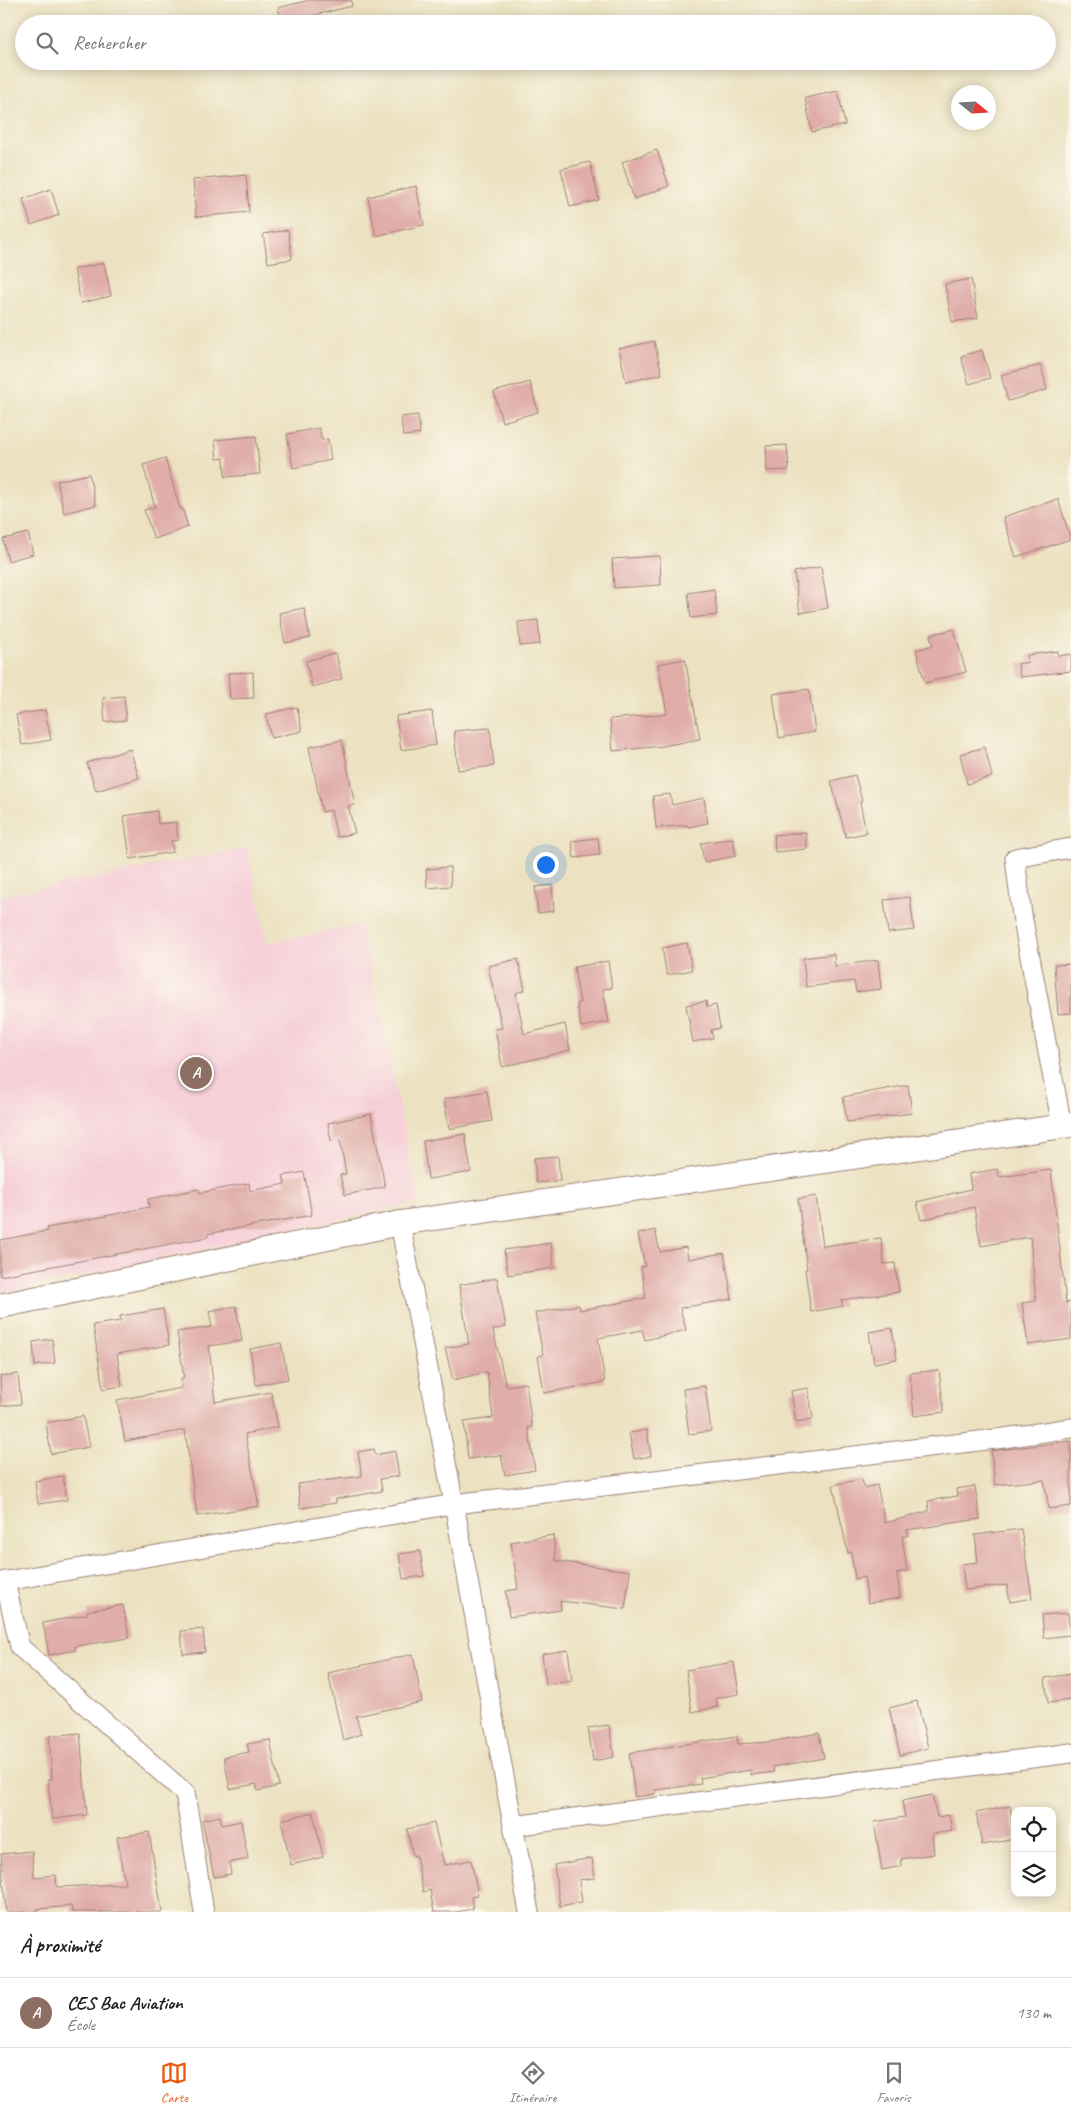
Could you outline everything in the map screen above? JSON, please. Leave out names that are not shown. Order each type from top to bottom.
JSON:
[{"type":"street","points":[[0,1306],[400,1223],[1066,1125],[1022,915],[1015,858],[1071,848]]},
{"type":"street","points":[[400,1223],[529,1912]]},
{"type":"street","points":[[204,1912],[185,1793],[20,1647],[3,1581],[454,1504],[994,1439],[1071,1428]]},
{"type":"street","points":[[513,1826],[1071,1753]]},
{"type":"shaded area","points":[[247,848],[267,943],[361,925],[419,1202],[0,1294],[0,896]]},
{"type":"building","points":[[310,0],[351,0],[352,6],[315,15],[280,15],[278,8]]},
{"type":"building","points":[[838,91],[845,125],[812,132],[805,98]]},
{"type":"building","points":[[657,150],[669,186],[634,199],[622,162]]},
{"type":"building","points":[[590,162],[599,200],[570,207],[561,169]]},
{"type":"building","points":[[246,175],[249,212],[196,217],[193,180]]},
{"type":"building","points":[[416,186],[424,225],[376,236],[368,197]]},
{"type":"building","points":[[51,189],[59,215],[31,225],[23,199]]},
{"type":"building","points":[[288,230],[292,259],[268,263],[263,234]]},
{"type":"building","points":[[104,263],[111,296],[81,303],[74,269]]},
{"type":"building","points":[[971,279],[978,318],[952,322],[945,284]]},
{"type":"building","points":[[654,341],[662,374],[626,382],[619,349]]},
{"type":"building","points":[[982,350],[990,378],[969,384],[961,356]]},
{"type":"building","points":[[1041,365],[1047,390],[1008,401],[1001,375]]},
{"type":"building","points":[[530,382],[538,412],[502,422],[494,392]]},
{"type":"building","points":[[418,415],[420,434],[403,436],[401,417]]},
{"type":"building","points":[[319,428],[322,440],[328,439],[331,460],[293,468],[287,434]]},
{"type":"building","points":[[256,436],[260,474],[225,477],[224,458],[217,459],[215,440]]},
{"type":"building","points":[[787,445],[789,470],[767,471],[766,446]]},
{"type":"building","points":[[165,458],[180,509],[182,508],[188,527],[154,539],[144,510],[155,507],[143,465]]},
{"type":"building","points":[[89,474],[96,505],[64,513],[57,481]]},
{"type":"building","points":[[1058,499],[1071,539],[1016,557],[1003,517]]},
{"type":"building","points":[[28,533],[33,554],[8,561],[3,539]]},
{"type":"building","points":[[660,556],[661,585],[614,588],[612,559]]},
{"type":"building","points":[[821,567],[828,608],[800,613],[794,572]]},
{"type":"building","points":[[714,589],[717,615],[691,618],[688,593]]},
{"type":"building","points":[[304,608],[310,638],[285,643],[279,613]]},
{"type":"building","points":[[538,620],[540,644],[520,646],[518,622]]},
{"type":"building","points":[[954,629],[966,672],[925,683],[916,650],[933,645],[930,635]]},
{"type":"building","points":[[1058,651],[1058,656],[1071,654],[1071,671],[1020,677],[1018,664],[1028,662],[1027,655]]},
{"type":"building","points":[[336,653],[342,679],[312,687],[306,661]]},
{"type":"building","points":[[685,659],[700,739],[663,746],[613,751],[610,719],[667,714],[658,664]]},
{"type":"building","points":[[253,672],[254,698],[230,699],[228,673]]},
{"type":"building","points":[[809,689],[815,732],[779,738],[773,694]]},
{"type":"building","points":[[124,696],[126,720],[105,722],[103,698]]},
{"type":"building","points":[[297,707],[302,731],[271,738],[266,714]]},
{"type":"building","points":[[45,710],[51,740],[22,745],[16,715]]},
{"type":"building","points":[[432,711],[436,745],[401,750],[396,716]]},
{"type":"building","points":[[490,728],[494,766],[458,770],[454,731]]},
{"type":"building","points":[[342,740],[355,805],[348,806],[355,833],[337,837],[331,810],[322,812],[309,747]]},
{"type":"building","points":[[985,747],[992,777],[967,784],[960,754]]},
{"type":"building","points":[[130,749],[139,778],[96,791],[87,763]]},
{"type":"building","points":[[855,775],[862,801],[860,802],[866,833],[846,837],[831,781]]},
{"type":"building","points":[[670,794],[672,805],[704,798],[708,823],[688,827],[687,825],[656,828],[653,796]]},
{"type":"building","points":[[157,811],[158,824],[176,822],[178,840],[171,841],[173,852],[130,859],[124,816]]},
{"type":"building","points":[[806,832],[807,849],[775,852],[774,835]]},
{"type":"building","points":[[598,838],[600,855],[574,858],[572,841]]},
{"type":"building","points":[[733,838],[736,856],[704,862],[701,843]]},
{"type":"building","points":[[450,867],[451,886],[427,888],[426,869]]},
{"type":"building","points":[[552,885],[554,911],[538,913],[535,887]]},
{"type":"building","points":[[910,897],[914,930],[888,933],[884,900]]},
{"type":"building","points":[[687,943],[692,970],[667,975],[662,948]]},
{"type":"building","points":[[834,954],[835,966],[878,960],[881,989],[856,992],[854,981],[806,987],[803,958]]},
{"type":"building","points":[[518,959],[525,990],[516,993],[524,1034],[565,1024],[570,1050],[502,1067],[495,1029],[502,1028],[488,966]]},
{"type":"building","points":[[608,961],[612,988],[603,989],[609,1022],[581,1027],[577,1004],[580,1003],[574,967]]},
{"type":"building","points":[[1071,964],[1071,1013],[1058,1014],[1054,965]]},
{"type":"building","points":[[706,1001],[707,1007],[716,1005],[720,1028],[711,1030],[713,1038],[693,1042],[686,1005]]},
{"type":"building","points":[[908,1085],[912,1113],[847,1122],[843,1097]]},
{"type":"building","points":[[487,1091],[492,1121],[449,1129],[444,1099]]},
{"type":"building","points":[[371,1114],[385,1187],[345,1195],[340,1175],[346,1174],[340,1140],[331,1141],[328,1123]]},
{"type":"building","points":[[465,1134],[471,1172],[428,1179],[423,1141]]},
{"type":"building","points":[[558,1156],[560,1181],[536,1183],[534,1158]]},
{"type":"building","points":[[997,1169],[999,1177],[1051,1170],[1066,1303],[1071,1302],[1071,1339],[1028,1345],[1022,1303],[1036,1301],[1030,1237],[981,1246],[974,1207],[921,1220],[917,1202],[971,1189],[969,1174]]},
{"type":"building","points":[[304,1172],[312,1215],[207,1234],[208,1237],[0,1276],[0,1240],[48,1231],[47,1228],[149,1207],[148,1199],[199,1189],[200,1193],[249,1183],[250,1191],[285,1184],[283,1176]]},
{"type":"building","points":[[816,1196],[823,1246],[881,1238],[884,1264],[895,1263],[899,1292],[841,1300],[843,1306],[811,1312],[798,1199]]},
{"type":"building","points":[[655,1230],[660,1252],[686,1247],[688,1259],[724,1253],[732,1299],[680,1308],[686,1330],[645,1340],[642,1330],[598,1338],[605,1382],[544,1393],[538,1356],[543,1355],[535,1313],[579,1305],[580,1310],[646,1298],[641,1267],[645,1266],[638,1234]]},
{"type":"building","points":[[551,1243],[554,1268],[508,1275],[504,1250]]},
{"type":"building","points":[[497,1278],[506,1327],[493,1330],[506,1386],[526,1383],[532,1427],[528,1427],[535,1470],[505,1475],[501,1455],[468,1459],[464,1422],[493,1418],[487,1372],[453,1380],[445,1348],[469,1344],[459,1285]]},
{"type":"building","points":[[236,1306],[242,1341],[209,1346],[215,1402],[271,1392],[278,1427],[245,1434],[259,1506],[197,1516],[185,1430],[125,1441],[117,1400],[182,1388],[181,1378],[184,1377],[177,1332],[212,1327],[209,1311]]},
{"type":"building","points":[[163,1309],[169,1345],[117,1354],[122,1386],[103,1389],[93,1325],[121,1321],[120,1316]]},
{"type":"building","points":[[892,1328],[897,1359],[874,1363],[869,1332]]},
{"type":"building","points":[[52,1339],[55,1363],[35,1366],[33,1342]]},
{"type":"building","points":[[281,1343],[288,1379],[256,1385],[250,1349]]},
{"type":"building","points":[[939,1370],[944,1412],[914,1416],[910,1373]]},
{"type":"building","points":[[18,1374],[21,1404],[1,1406],[0,1376]]},
{"type":"building","points":[[705,1386],[711,1431],[689,1434],[683,1389]]},
{"type":"building","points":[[808,1388],[813,1419],[796,1422],[791,1391]]},
{"type":"building","points":[[83,1416],[89,1447],[51,1454],[46,1423]]},
{"type":"building","points":[[647,1430],[651,1456],[634,1459],[629,1433]]},
{"type":"building","points":[[1071,1441],[1071,1506],[1049,1509],[1044,1480],[995,1485],[991,1451]]},
{"type":"building","points":[[374,1449],[375,1455],[395,1451],[399,1476],[380,1479],[382,1491],[336,1499],[336,1503],[300,1508],[298,1484],[362,1476],[358,1452]]},
{"type":"building","points":[[63,1476],[67,1500],[38,1504],[35,1481]]},
{"type":"building","points":[[862,1479],[864,1488],[877,1485],[885,1523],[929,1511],[928,1501],[957,1496],[956,1489],[975,1486],[980,1519],[907,1530],[909,1535],[902,1537],[907,1571],[897,1573],[900,1598],[868,1603],[864,1577],[855,1579],[851,1552],[848,1553],[833,1485]]},
{"type":"building","points":[[1021,1529],[1032,1598],[1010,1602],[1007,1585],[965,1590],[962,1564],[978,1562],[975,1535]]},
{"type":"building","points":[[553,1535],[556,1561],[630,1571],[625,1609],[560,1601],[561,1610],[509,1617],[506,1591],[518,1589],[511,1542]]},
{"type":"building","points":[[420,1551],[424,1576],[403,1579],[399,1554]]},
{"type":"building","points":[[123,1605],[129,1638],[75,1646],[76,1650],[49,1655],[43,1623],[88,1614],[87,1611]]},
{"type":"building","points":[[1068,1613],[1070,1635],[1044,1638],[1042,1615]]},
{"type":"building","points":[[203,1629],[205,1652],[183,1654],[181,1631]]},
{"type":"building","points":[[568,1650],[572,1681],[546,1684],[542,1654]]},
{"type":"building","points":[[413,1654],[422,1702],[356,1716],[361,1734],[343,1740],[328,1673]]},
{"type":"building","points":[[734,1662],[739,1694],[716,1698],[717,1707],[692,1712],[686,1670]]},
{"type":"building","points":[[1071,1674],[1071,1700],[1048,1703],[1045,1678]]},
{"type":"building","points":[[917,1701],[928,1748],[900,1755],[889,1708]]},
{"type":"building","points":[[609,1725],[614,1757],[593,1761],[588,1728]]},
{"type":"building","points":[[80,1733],[87,1815],[52,1819],[48,1779],[52,1779],[49,1736]]},
{"type":"building","points":[[819,1733],[824,1758],[773,1767],[774,1772],[751,1775],[751,1770],[700,1778],[701,1784],[655,1790],[655,1794],[635,1797],[629,1753],[737,1736],[738,1744],[769,1742]]},
{"type":"building","points":[[270,1740],[279,1786],[258,1791],[256,1784],[230,1789],[224,1757],[249,1752],[247,1744]]},
{"type":"building","points":[[932,1795],[937,1817],[949,1815],[952,1831],[932,1834],[934,1854],[901,1859],[902,1866],[882,1870],[874,1822],[905,1817],[902,1801]]},
{"type":"building","points":[[1010,1806],[1011,1840],[982,1845],[976,1813]]},
{"type":"building","points":[[313,1812],[323,1857],[291,1865],[281,1820]]},
{"type":"building","points":[[220,1816],[222,1825],[241,1821],[248,1859],[229,1863],[231,1874],[214,1877],[202,1820]]},
{"type":"building","points":[[434,1823],[444,1865],[471,1860],[478,1895],[471,1897],[473,1909],[456,1912],[434,1912],[430,1890],[423,1892],[416,1855],[413,1856],[407,1829]]},
{"type":"building","points":[[149,1832],[162,1912],[72,1912],[71,1906],[37,1909],[37,1912],[6,1912],[1,1854],[32,1851],[34,1877],[56,1875],[57,1887],[125,1884],[117,1837]]},
{"type":"building","points":[[592,1858],[595,1878],[579,1880],[582,1902],[560,1906],[554,1865]]},
{"type":"place","name":"CES Bac Aviation","points":[[196,1073]]}]
